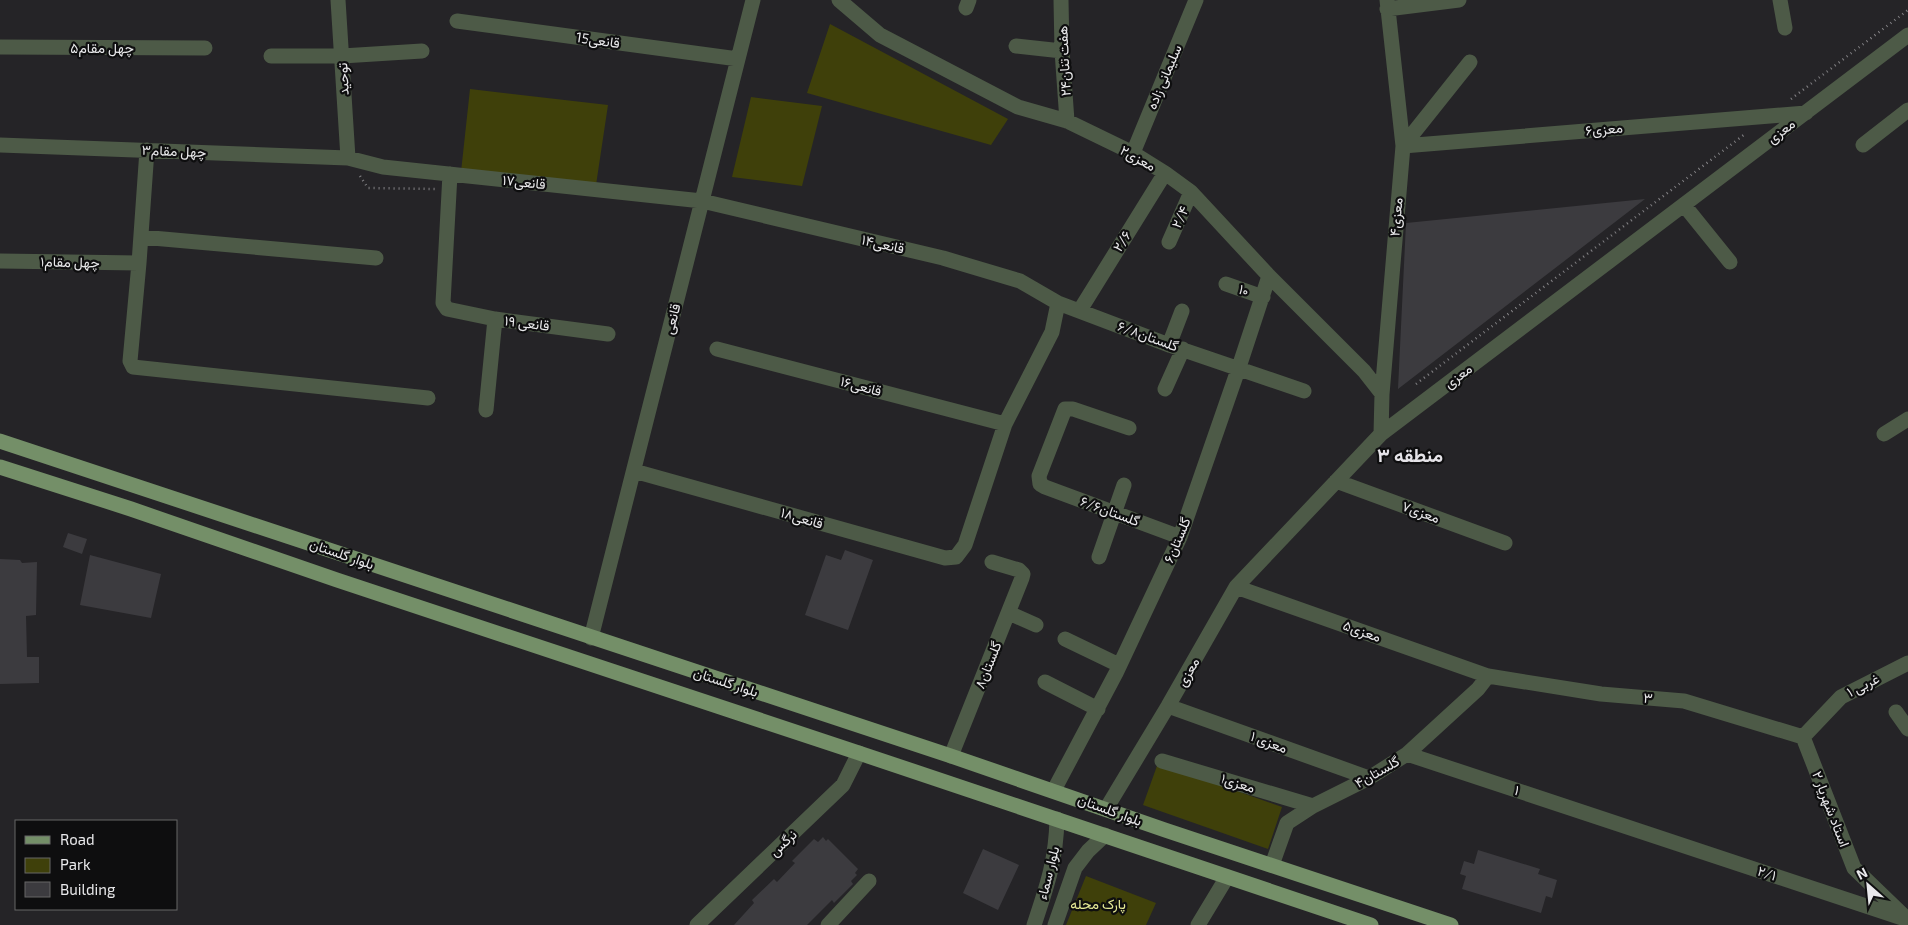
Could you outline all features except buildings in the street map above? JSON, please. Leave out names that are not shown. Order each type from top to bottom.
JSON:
[{"type":"main road","name":"بلوار گلستان","points":[[0,441],[1054,790],[1165,830],[1451,925]]},
{"type":"main road","name":"بلوار گلستان","points":[[0,467],[131,509],[337,580],[1371,925]]},
{"type":"main road","points":[[131,509],[138,486]]},
{"type":"main road","points":[[337,580],[344,555]]},
{"type":"main road","points":[[1201,868],[1208,843]]},
{"type":"street","name":"توحید","points":[[338,0],[348,158]]},
{"type":"street","name":"قانعی","points":[[591,638],[753,0]]},
{"type":"street","name":"۲معزی","points":[[839,0],[880,35],[1018,107],[1067,122],[1132,153],[1165,173],[1191,192],[1269,276],[1364,372],[1382,394]]},
{"type":"street","name":"هفت تنان۲۴","points":[[1061,0],[1062,51],[1067,122]]},
{"type":"street","name":"سلیمانی زاده","points":[[1132,153],[1196,0]]},
{"type":"street","points":[[1387,5],[1459,0]]},
{"type":"street","points":[[1780,0],[1785,28]]},
{"type":"street","name":"۴معزی","points":[[1381,434],[1382,394],[1403,146],[1387,5]]},
{"type":"street","name":"15قانعی","points":[[458,21],[738,59]]},
{"type":"street","name":"معزی","points":[[1106,808],[1168,706],[1236,587],[1381,434],[1908,35]]},
{"type":"street","points":[[1016,46],[1062,51]]},
{"type":"street","name":"چهل مقام۵","points":[[0,47],[205,48]]},
{"type":"street","points":[[271,56],[342,56],[422,51]]},
{"type":"street","points":[[1403,146],[1470,62]]},
{"type":"street","points":[[1863,145],[1908,110]]},
{"type":"street","name":"۶معزی","points":[[1403,146],[1806,112]]},
{"type":"street","name":"چهل مقام۳","points":[[0,145],[348,158]]},
{"type":"street","points":[[146,150],[140,263],[130,361],[133,368],[428,398]]},
{"type":"street","name":"۱۷قانعی","points":[[348,158],[383,167],[702,201]]},
{"type":"street","name":"۲/۶","points":[[1080,310],[1165,173]]},
{"type":"street","name":"قانعی ۱۹","points":[[450,174],[443,303],[447,309],[495,319],[608,334]]},
{"type":"street","name":"۲/۴","points":[[1169,242],[1191,192]]},
{"type":"street","name":"۱۴قانعی","points":[[702,201],[943,258],[1020,281],[1058,302]]},
{"type":"street","points":[[1684,204],[1730,262]]},
{"type":"street","points":[[141,237],[376,258]]},
{"type":"street","name":"چهل مقام۱","points":[[0,261],[140,263]]},
{"type":"street","name":"گلستان۶","points":[[1054,790],[1098,709],[1180,536],[1269,276]]},
{"type":"street","name":"۱۰","points":[[1226,284],[1263,297]]},
{"type":"street","points":[[1005,424],[1052,332],[1058,302]]},
{"type":"street","name":"۶/۸گلستان","points":[[1058,302],[1176,347],[1239,367],[1304,391]]},
{"type":"street","points":[[1165,389],[1176,347],[1182,311]]},
{"type":"street","points":[[486,410],[495,319]]},
{"type":"street","name":"۱۶قانعی","points":[[717,349],[1005,424]]},
{"type":"street","name":"۶/۶گلستان","points":[[1129,428],[1073,409],[1065,409],[1039,476],[1040,484],[1114,514],[1180,536]]},
{"type":"street","points":[[1884,434],[1908,419]]},
{"type":"street","name":"۱۸قانعی","points":[[634,471],[945,558],[956,557],[965,545],[1005,424]]},
{"type":"street","name":"۷معزی","points":[[1336,481],[1506,542]]},
{"type":"street","points":[[1099,558],[1124,485]]},
{"type":"street","name":"گلستان۸","points":[[951,756],[1023,574],[1019,570],[992,562]]},
{"type":"street","name":"۵معزی","points":[[1236,587],[1488,676]]},
{"type":"street","points":[[1009,613],[1036,625]]},
{"type":"street","points":[[1065,639],[1119,665]]},
{"type":"street","name":"۱ غربی","points":[[1803,737],[1841,697],[1908,663]]},
{"type":"street","name":"۳","points":[[1488,676],[1601,694],[1684,701],[1803,737]]},
{"type":"street","name":"گلستان۴","points":[[1272,865],[1287,823],[1313,806],[1369,778],[1407,754],[1478,689],[1488,676]]},
{"type":"street","points":[[1045,682],[1098,709]]},
{"type":"street","name":"معزی ۱","points":[[1168,706],[1369,778]]},
{"type":"street","points":[[1896,712],[1908,729]]},
{"type":"street","name":"استاد شهریار ۲","points":[[1803,737],[1854,868],[1908,920]]},
{"type":"street","name":"نرگس","points":[[697,925],[843,786],[859,753]]},
{"type":"street","name":"۱","points":[[1407,754],[1626,826]]},
{"type":"street","name":"۱معزی","points":[[1162,761],[1313,806]]},
{"type":"street","name":"بلوار سماء","points":[[1034,925],[1049,880],[1056,848],[1057,819]]},
{"type":"street","name":"۲/۱","points":[[1626,826],[1908,920]]},
{"type":"street","name":"بلوار سماء","points":[[1055,925],[1075,868],[1088,851],[1105,835]]},
{"type":"street","points":[[1198,925],[1227,877]]},
{"type":"street","points":[[1049,880],[1068,886]]},
{"type":"street","points":[[828,925],[869,881]]},
{"type":"path","points":[[1768,116],[1908,10]]},
{"type":"path","points":[[1416,384],[1745,134]]},
{"type":"green space","points":[[830,24],[1008,119],[991,145],[807,93]]},
{"type":"green space","points":[[470,89],[608,105],[596,185],[461,172]]},
{"type":"green space","points":[[751,97],[822,106],[802,186],[732,177]]},
{"type":"green space","points":[[1158,763],[1282,807],[1268,849],[1143,805]]},
{"type":"green space","name":"پارک محله","points":[[1086,876],[1156,903],[1146,925],[1066,925]]},
{"type":"district","name":"منطقه ۳","points":[[1410,455]]}]
